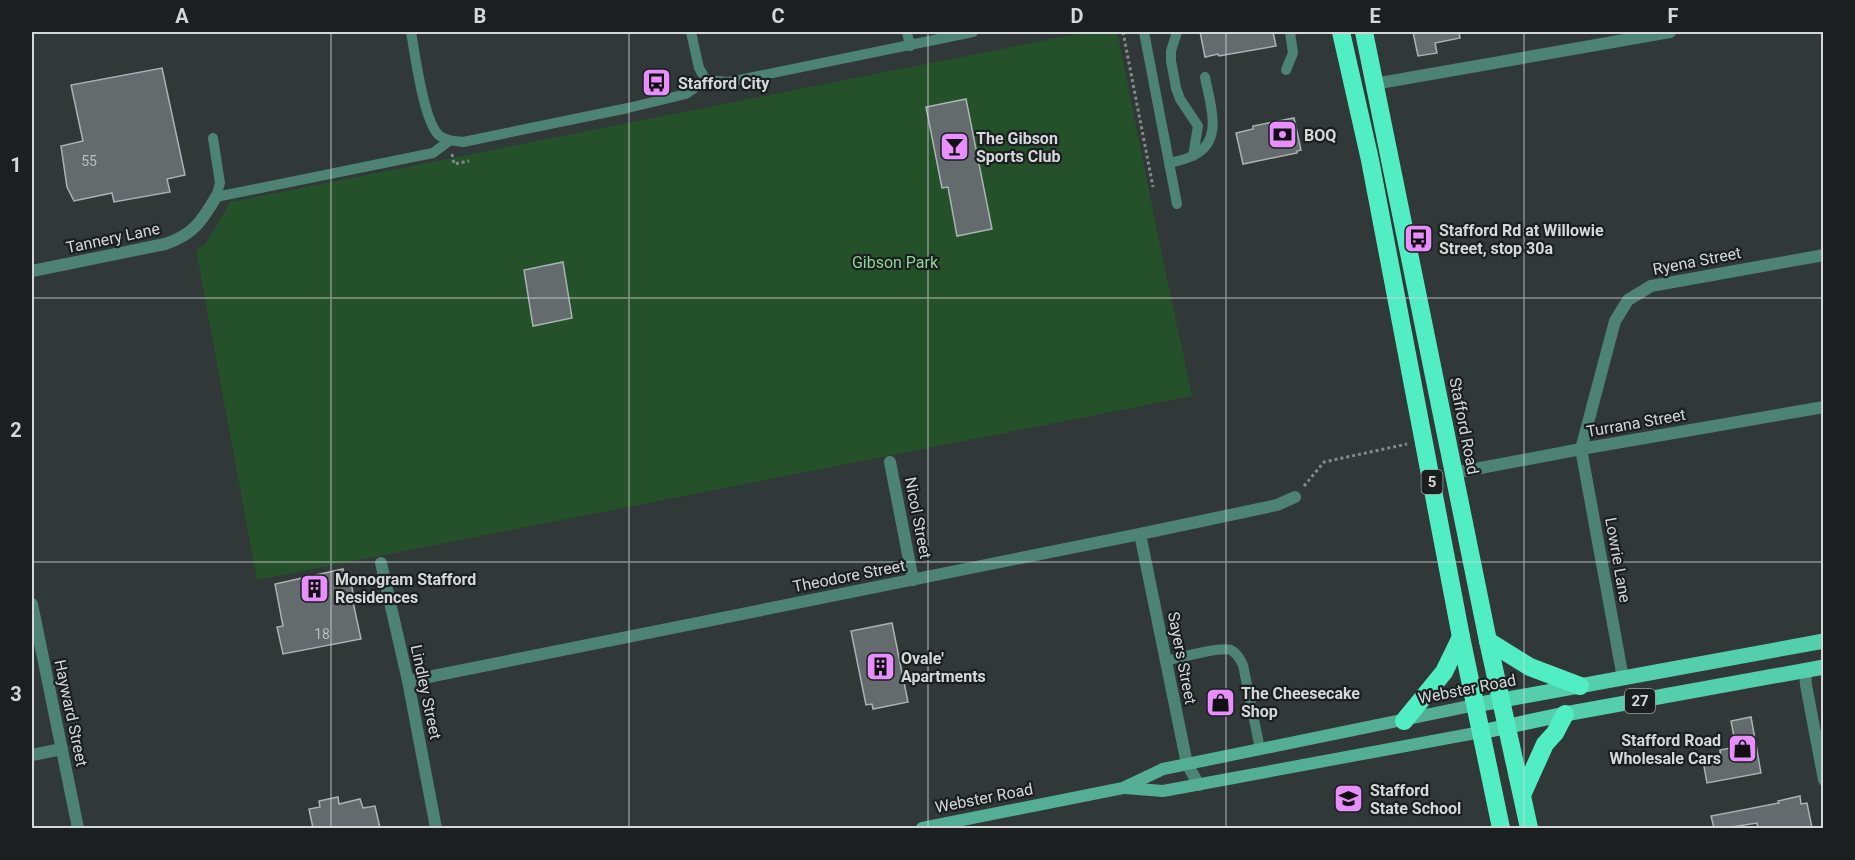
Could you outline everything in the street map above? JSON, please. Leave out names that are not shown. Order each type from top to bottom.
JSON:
[{"type":"highway","name":"5","points":[[1341,32],[1370,159],[1461,636],[1501,828]]},
{"type":"highway","name":"Stafford Road","points":[[1364,32],[1488,641],[1529,828]]},
{"type":"highway","points":[[1404,721],[1444,672],[1461,636]]},
{"type":"highway","points":[[1488,641],[1530,667],[1580,686]]},
{"type":"highway","points":[[1522,795],[1545,744],[1555,733],[1565,714]]},
{"type":"main road","name":"Webster Road","points":[[922,828],[1123,788],[1163,769],[1187,764],[1475,705],[1824,641]]},
{"type":"main road","name":"Webster Road","points":[[1123,788],[1163,791],[1199,785],[1565,714],[1824,667]]},
{"type":"street","points":[[1374,84],[1626,35],[1670,32]]},
{"type":"street","name":"Tannery Lane","points":[[32,272],[178,240],[193,231],[216,197]]},
{"type":"street","name":"Ryena Street","points":[[1581,449],[1616,321],[1628,300],[1651,286],[1824,255]]},
{"type":"street","name":"Turrana Street","points":[[1454,472],[1824,407]]},
{"type":"street","name":"Lowrie Lane","points":[[1581,449],[1623,678]]},
{"type":"street","name":"Nicol Street","points":[[890,462],[913,580]]},
{"type":"street","name":"Theodore Street","points":[[408,681],[1140,534],[1277,505],[1295,496]]},
{"type":"street","name":"Sayers Street","points":[[1140,534],[1187,764],[1199,785]]},
{"type":"street","name":"Lindley Street","points":[[381,563],[408,681],[436,828]]},
{"type":"street","name":"Hayward Street","points":[[32,604],[78,828]]},
{"type":"street","points":[[1805,670],[1824,780]]},
{"type":"street","points":[[32,755],[62,749]]},
{"type":"lane","points":[[411,32],[428,119],[438,135],[449,141],[463,142],[686,94],[706,80],[729,82],[973,32]]},
{"type":"lane","points":[[691,32],[699,68],[706,80]]},
{"type":"lane","points":[[907,32],[910,46]]},
{"type":"lane","points":[[1144,32],[1177,204]]},
{"type":"lane","points":[[1177,32],[1171,51],[1171,61],[1180,99],[1198,126],[1193,156]]},
{"type":"lane","points":[[1286,70],[1293,53],[1290,32]]},
{"type":"lane","points":[[1169,163],[1193,156],[1206,146],[1213,133],[1205,77]]},
{"type":"lane","points":[[213,138],[220,183],[216,197],[433,153],[449,141]]},
{"type":"lane","points":[[1166,661],[1221,649],[1231,650],[1236,654],[1243,664],[1260,749]]},
{"type":"path","points":[[1123,32],[1153,187]]},
{"type":"path","points":[[1295,496],[1324,462],[1409,444]]},
{"type":"green space","name":"Gibson Park","points":[[1087,32],[1117,32],[1192,396],[257,580],[196,250],[205,245],[230,202]]},
{"type":"building","points":[[1200,32],[1273,32],[1276,46],[1205,57]]},
{"type":"building","points":[[1413,32],[1459,32],[1460,38],[1435,43],[1437,53],[1418,56]]},
{"type":"building","points":[[162,68],[185,175],[167,179],[170,192],[114,202],[112,193],[74,201],[67,187],[61,146],[83,141],[71,85]]},
{"type":"building","name":"The Gibson Sports Club","points":[[966,99],[992,229],[957,236],[948,187],[942,188],[926,107]]},
{"type":"building","points":[[1294,118],[1301,150],[1297,153],[1243,164],[1236,133],[1253,129],[1253,126]]},
{"type":"building","points":[[563,262],[572,318],[533,326],[524,270]]},
{"type":"building","points":[[343,569],[344,573],[349,572],[361,639],[283,654],[277,627],[283,626],[275,584]]},
{"type":"building","name":"Ovale' Apartments","points":[[892,623],[908,702],[873,709],[872,704],[866,705],[851,631]]},
{"type":"building","name":"Stafford Road Wholesale Cars","points":[[1751,717],[1761,773],[1707,783],[1703,761],[1721,758],[1720,750],[1736,747],[1731,721]]},
{"type":"building","points":[[1800,796],[1801,804],[1807,803],[1812,828],[1758,828],[1757,823],[1714,828],[1711,816],[1779,803],[1778,801]]},
{"type":"building","points":[[338,797],[339,804],[360,799],[363,808],[375,806],[380,828],[313,828],[309,809],[320,807],[319,801]]},
{"type":"place","name":"Stafford City","points":[[657,83]]},
{"type":"place","name":"BOQ","points":[[1283,135]]},
{"type":"place","name":"The Gibson Sports Club","points":[[955,147]]},
{"type":"place","name":"Stafford Rd at Willowie Street, stop 30a","points":[[1418,239]]},
{"type":"place","name":"Monogram Stafford Residences","points":[[314,588]]},
{"type":"place","name":"Ovale' Apartments","points":[[880,667]]},
{"type":"place","name":"The Cheesecake Shop","points":[[1220,702]]},
{"type":"place","name":"Stafford Road Wholesale Cars","points":[[1742,749]]},
{"type":"place","name":"Stafford State School","points":[[1349,799]]}]
